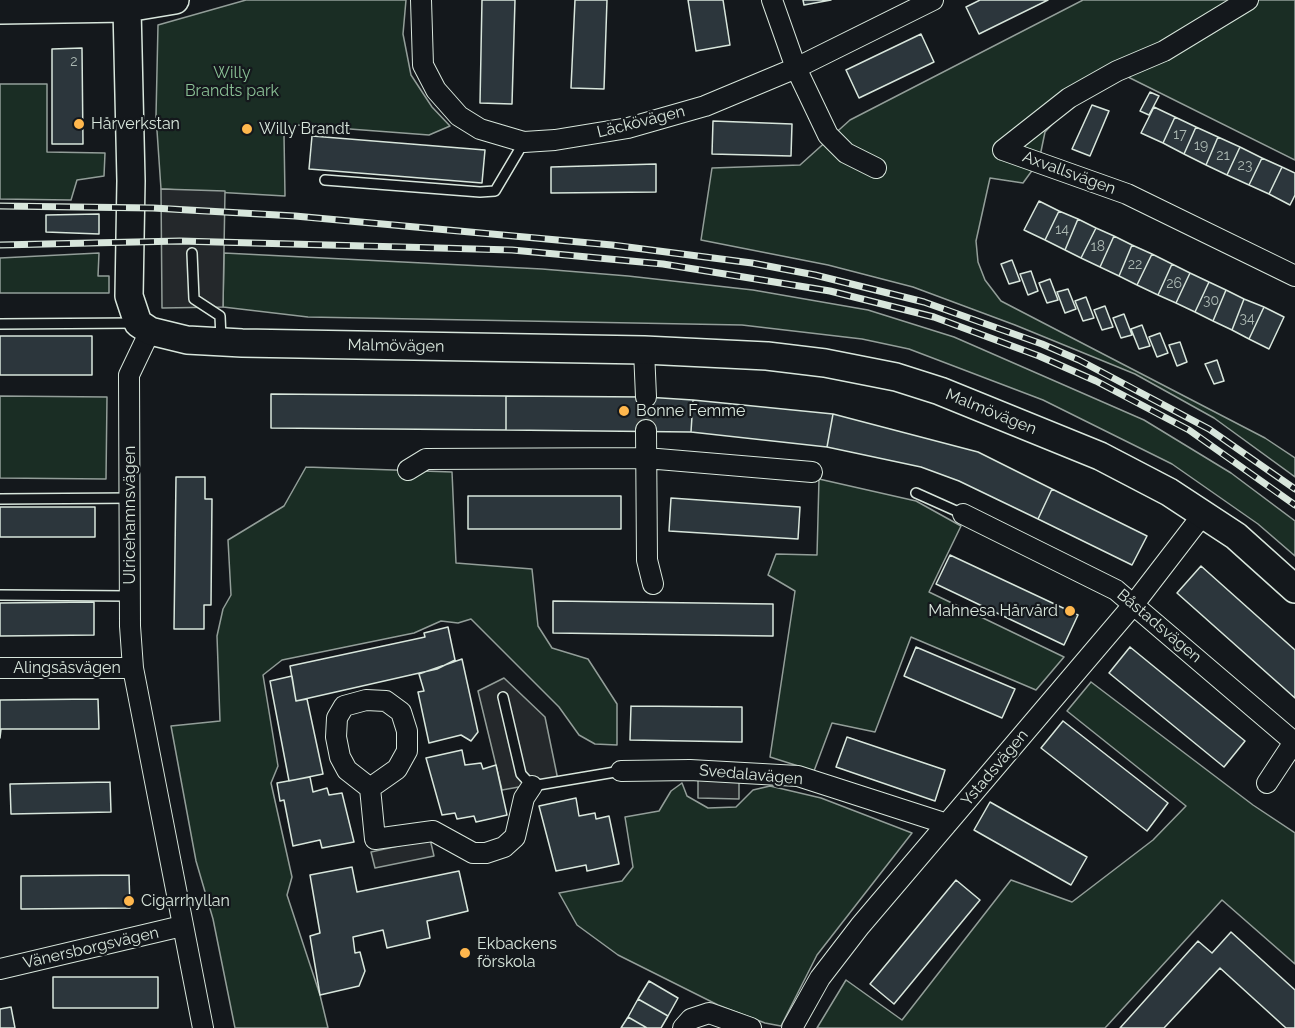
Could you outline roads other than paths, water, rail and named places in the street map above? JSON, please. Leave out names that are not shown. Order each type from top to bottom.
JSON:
[{"type":"street","points":[[0,10],[175,0]]},
{"type":"street","name":"Läckövägen","points":[[422,0],[423,65],[436,90],[459,116],[480,129],[524,142],[555,140],[628,129],[705,106],[796,68],[933,0]]},
{"type":"street","points":[[772,0],[796,68],[828,135],[846,153],[876,168]]},
{"type":"street","name":"Axvallsvägen","points":[[1248,0],[1164,51],[1117,71],[1069,98],[1004,150],[1127,194],[1295,276]]},
{"type":"street","points":[[126,4],[131,181],[129,296],[144,327]]},
{"type":"street","name":"Malmövägen","points":[[144,327],[187,340],[221,342],[644,350],[767,356],[825,363],[896,377],[940,391],[1100,456],[1204,513],[1236,536],[1295,589]]},
{"type":"street","name":"Ulricehamnsvägen","points":[[144,327],[129,375],[132,498],[130,596],[134,668],[203,1028]]},
{"type":"street","points":[[644,350],[646,397]]},
{"type":"street","points":[[646,430],[647,560],[653,584]]},
{"type":"street","points":[[408,470],[426,459],[646,458],[812,472]]},
{"type":"street","name":"Ystadsvägen","points":[[792,1028],[805,1000],[860,926],[1134,604],[1204,513]]},
{"type":"street","name":"Båstadsvägen","points":[[963,514],[1116,590],[1293,742],[1267,783]]},
{"type":"street","name":"Alingsåsvägen","points":[[0,668],[134,668]]},
{"type":"street","points":[[370,788],[398,769],[407,752],[407,731],[401,712],[386,700],[366,700],[344,706],[338,718],[336,737],[340,757],[347,770],[370,788],[375,839],[434,831],[473,853],[486,853],[504,847],[514,837],[524,798],[532,786]]},
{"type":"street","name":"Svedalavägen","points":[[621,771],[690,770],[798,776],[947,824]]},
{"type":"street","name":"Vänersborgsvägen","points":[[0,969],[182,926]]},
{"type":"street","points":[[683,1028],[691,1019],[709,1013],[751,1028]]},
{"type":"lane","points":[[325,180],[480,192],[495,191],[524,142]]},
{"type":"lane","points":[[192,253],[194,298],[220,316],[221,342]]},
{"type":"lane","points":[[0,324],[144,327]]},
{"type":"lane","points":[[916,493],[963,514]]},
{"type":"lane","points":[[0,499],[132,498]]},
{"type":"lane","points":[[0,595],[130,596]]},
{"type":"lane","points":[[503,697],[521,774],[532,786],[621,771]]},
{"type":"tunnel","points":[[646,397],[646,430]]},
{"type":"railway","points":[[0,206],[153,208],[295,216],[612,245],[752,263],[815,275],[924,302],[1042,344],[1079,360],[1209,429],[1295,489]]},
{"type":"railway","points":[[0,245],[180,241],[512,250],[663,264],[830,291],[934,317],[1039,356],[1096,381],[1189,430],[1295,505]]},
{"type":"place","name":"Hårverkstan","points":[[79,124]]},
{"type":"place","name":"Willy Brandt","points":[[247,129]]},
{"type":"place","name":"Bonne Femme","points":[[624,411]]},
{"type":"place","name":"Mahnesa Hårvård","points":[[1070,611]]},
{"type":"place","name":"Cigarrhyllan","points":[[129,901]]},
{"type":"place","name":"Ekbackens förskola","points":[[465,953]]},
{"type":"park label","name":"Willy Brandts park","points":[[232,82]]}]
